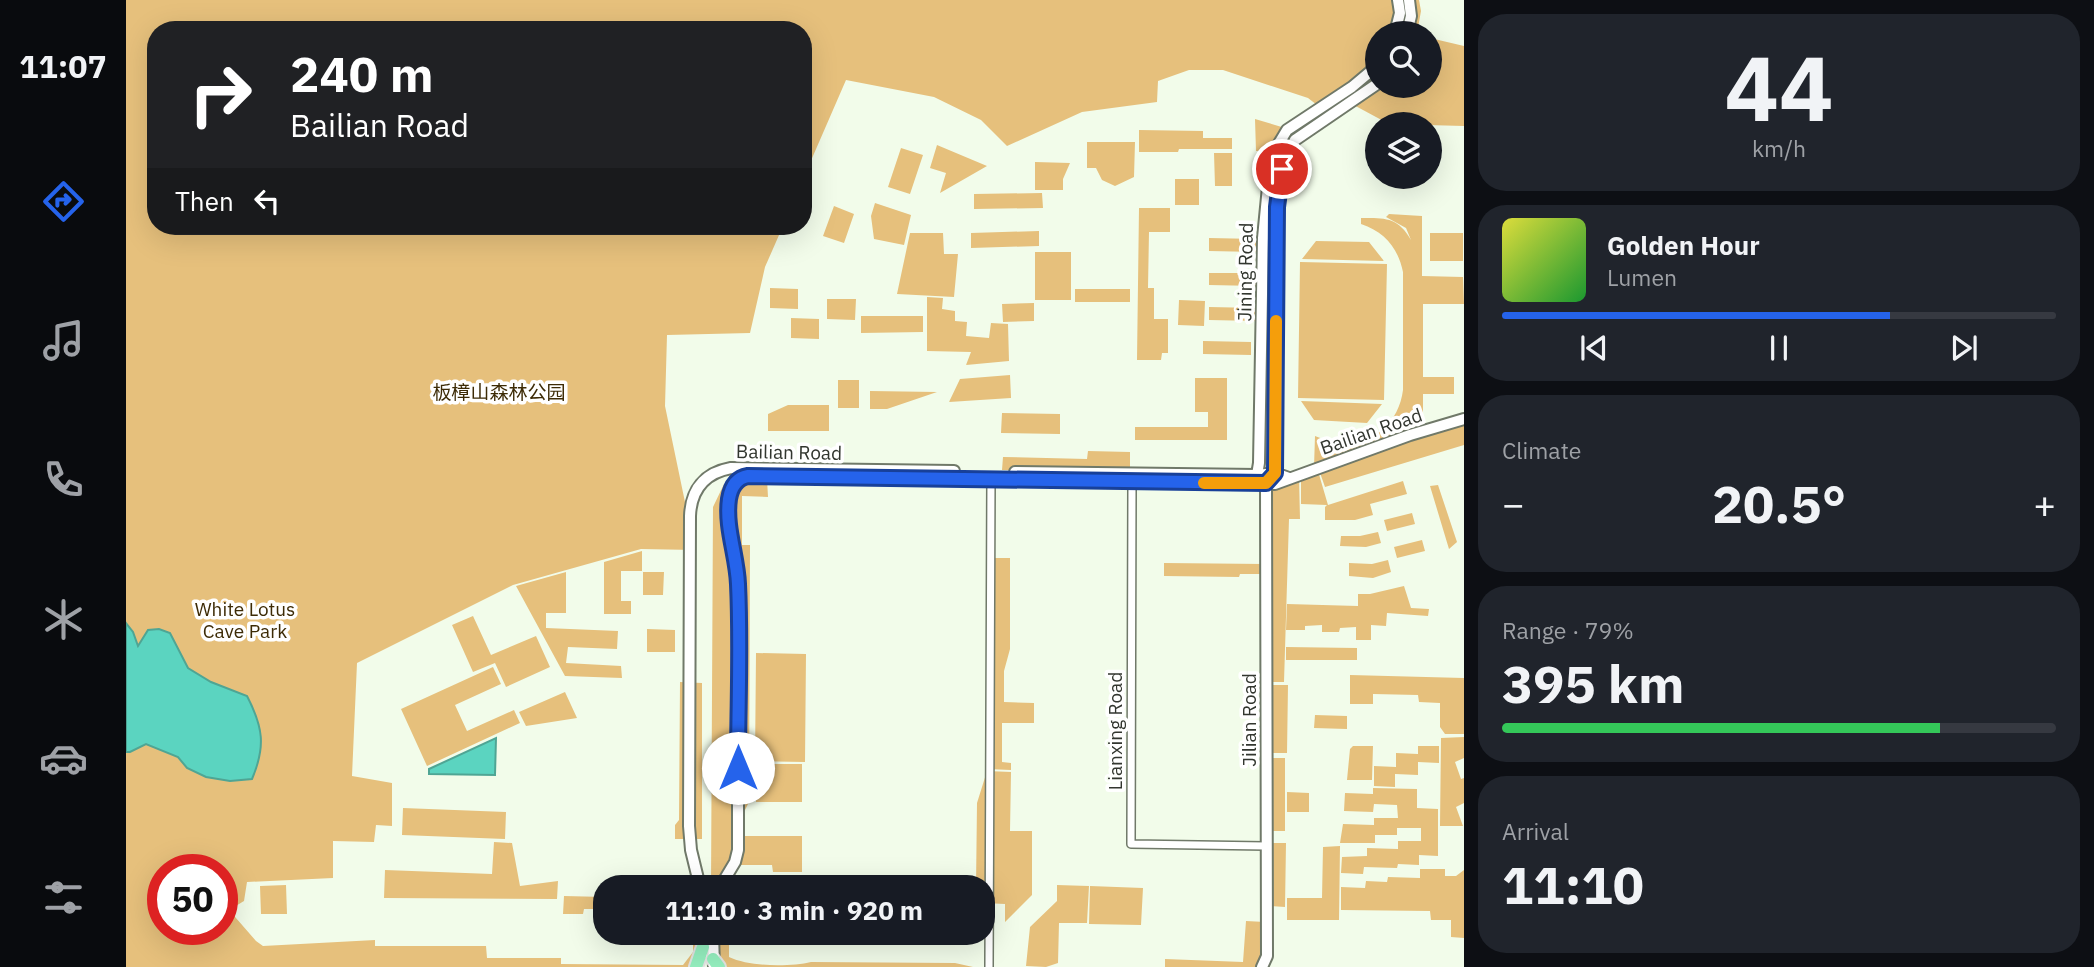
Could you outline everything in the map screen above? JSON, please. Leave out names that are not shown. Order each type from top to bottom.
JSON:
[{"type":"main road","points":[[1398,0],[1398,21]]},
{"type":"main road","points":[[1409,0],[1410,21]]},
{"type":"main road","name":"Jining Road","points":[[1256,475],[1259,463],[1263,238],[1270,166],[1287,130],[1365,76]]},
{"type":"main road","name":"Jining Road","points":[[1272,480],[1277,207],[1282,169],[1287,153],[1296,140],[1365,92]]},
{"type":"main road","name":"Bailian Road","points":[[727,875],[735,862],[738,846],[738,587],[728,509],[733,485],[740,478],[991,478],[1132,483],[1272,480],[1289,478],[1464,419]]},
{"type":"main road","name":"Bailian Road","points":[[697,875],[690,833],[690,516],[696,490],[705,478],[717,471],[738,467],[1256,475]]},
{"type":"main road","points":[[1256,475],[1272,480]]},
{"type":"main road","name":"Jilian Road","points":[[1267,963],[1266,846],[1272,480]]},
{"type":"main road","points":[[712,965],[713,945]]},
{"type":"main road","points":[[702,947],[712,965]]},
{"type":"main road","points":[[696,967],[702,947]]},
{"type":"street","points":[[989,967],[991,478]]},
{"type":"street","name":"Lianxing Road","points":[[1132,483],[1131,844],[1266,846]]},
{"type":"green space","name":"板樟山森林公园","points":[[126,0],[1419,0],[1419,21],[1365,21],[1365,98],[1442,98],[1442,41],[1464,46],[1464,126],[1442,125],[1442,112],[1367,112],[1350,103],[1330,115],[1308,98],[1223,70],[1189,70],[1158,81],[1157,102],[1082,112],[1007,146],[981,120],[934,97],[846,80],[812,158],[812,21],[147,21],[147,235],[779,235],[765,267],[750,333],[667,335],[665,406],[695,550],[641,549],[513,585],[357,663],[352,776],[392,783],[392,826],[376,825],[374,842],[333,841],[333,878],[247,882],[244,901],[238,905],[238,854],[147,854],[147,945],[238,945],[238,920],[263,946],[375,940],[375,946],[486,946],[487,958],[561,958],[561,964],[683,965],[693,952],[693,945],[700,945],[696,967],[126,967]]},
{"type":"green space","points":[[1255,119],[1285,128],[1273,151],[1256,151]]},
{"type":"green space","points":[[1139,130],[1203,131],[1203,138],[1232,138],[1232,149],[1139,152]]},
{"type":"green space","points":[[1087,142],[1135,142],[1134,177],[1115,186],[1102,180],[1096,168],[1087,168]]},
{"type":"green space","points":[[937,145],[987,166],[940,193],[946,173],[930,168]]},
{"type":"green space","points":[[901,148],[923,155],[910,194],[888,187]]},
{"type":"green space","points":[[1214,153],[1232,153],[1232,186],[1215,186]]},
{"type":"green space","points":[[1035,162],[1070,163],[1063,179],[1063,190],[1035,190]]},
{"type":"green space","points":[[1175,179],[1199,179],[1199,205],[1175,205]]},
{"type":"green space","points":[[1042,193],[1043,208],[974,209],[974,194]]},
{"type":"green space","points":[[875,203],[911,215],[904,245],[874,239],[871,216]]},
{"type":"green space","points":[[834,206],[854,214],[844,243],[823,236]]},
{"type":"green space","points":[[1139,208],[1170,208],[1170,232],[1149,232],[1148,288],[1154,288],[1154,319],[1168,319],[1168,353],[1162,353],[1161,360],[1137,360]]},
{"type":"green space","points":[[1389,214],[1422,216],[1422,276],[1463,277],[1464,304],[1423,304],[1423,377],[1454,377],[1454,394],[1423,394],[1423,428],[1388,441],[1383,430],[1396,412],[1403,390],[1403,272],[1394,248],[1384,236],[1361,224],[1361,218],[1390,220],[1401,227],[1411,240],[1406,228],[1386,217]]},
{"type":"green space","points":[[1039,231],[1039,246],[971,248],[971,233]]},
{"type":"green space","points":[[910,233],[943,233],[944,254],[958,254],[954,297],[897,294]]},
{"type":"green space","points":[[1430,233],[1463,233],[1463,261],[1430,261]]},
{"type":"green space","points":[[1209,238],[1257,239],[1257,252],[1209,251]]},
{"type":"green space","points":[[1316,241],[1369,242],[1384,261],[1302,259]]},
{"type":"green space","points":[[1035,252],[1071,252],[1071,300],[1035,300]]},
{"type":"green space","points":[[1300,262],[1387,264],[1384,400],[1298,398]]},
{"type":"green space","points":[[1209,273],[1258,273],[1257,286],[1209,285]]},
{"type":"green space","points":[[770,288],[798,289],[798,309],[770,308]]},
{"type":"green space","points":[[1075,289],[1130,289],[1130,302],[1075,302]]},
{"type":"green space","points":[[927,297],[943,298],[942,309],[955,311],[955,321],[967,322],[966,336],[989,338],[991,323],[1008,324],[1009,361],[966,365],[971,352],[927,351]]},
{"type":"green space","points":[[827,299],[856,299],[855,320],[827,319]]},
{"type":"green space","points":[[1179,300],[1205,301],[1204,326],[1178,325]]},
{"type":"green space","points":[[1034,303],[1034,321],[1003,322],[1002,304]]},
{"type":"green space","points":[[1209,307],[1257,308],[1257,321],[1209,320]]},
{"type":"green space","points":[[861,316],[923,316],[923,332],[861,333]]},
{"type":"green space","points":[[791,318],[819,319],[819,339],[791,338]]},
{"type":"green space","points":[[1203,341],[1251,342],[1251,355],[1203,354]]},
{"type":"green space","points":[[1010,375],[1011,398],[949,402],[960,379]]},
{"type":"green space","points":[[1195,378],[1227,378],[1227,440],[1135,440],[1135,427],[1208,427],[1208,412],[1195,412]]},
{"type":"green space","points":[[838,380],[859,380],[859,408],[838,408]]},
{"type":"green space","points":[[870,391],[937,392],[887,409],[870,409]]},
{"type":"green space","points":[[1301,401],[1382,404],[1367,423],[1314,420]]},
{"type":"green space","points":[[788,405],[829,405],[829,431],[768,431],[768,414]]},
{"type":"green space","points":[[1002,413],[1060,414],[1060,434],[1001,433]]},
{"type":"green space","points":[[1464,421],[1464,445],[1325,487],[1319,470]]},
{"type":"green space","points":[[1382,431],[1386,442],[1314,467],[1315,436],[1348,442]]},
{"type":"green space","points":[[1088,451],[1130,452],[1130,472],[1002,470],[1003,457],[1087,459]]},
{"type":"green space","points":[[1318,471],[1328,505],[1403,481],[1407,494],[1370,504],[1373,515],[1355,520],[1325,520],[1327,505],[1301,504],[1301,476]]},
{"type":"green space","points":[[1299,476],[1300,519],[1289,519],[1284,682],[1269,682],[1268,485]]},
{"type":"green space","points":[[745,478],[767,479],[768,497],[742,496],[742,545],[750,545],[749,802],[736,828],[735,875],[711,875],[713,507],[724,484]]},
{"type":"green space","points":[[1438,485],[1457,542],[1449,549],[1430,486]]},
{"type":"green space","points":[[1412,513],[1415,524],[1387,531],[1384,520]]},
{"type":"green space","points":[[1378,532],[1381,543],[1366,547],[1340,546],[1341,536]]},
{"type":"green space","points":[[1422,540],[1425,551],[1397,558],[1394,547]]},
{"type":"green space","points":[[642,551],[642,571],[621,571],[621,601],[631,601],[631,614],[604,614],[604,562]]},
{"type":"green space","points":[[989,558],[1010,558],[1010,649],[1004,671],[1004,702],[1034,703],[1034,723],[1002,723],[1002,762],[1011,763],[1011,770],[987,769]]},
{"type":"green space","points":[[1388,560],[1391,572],[1373,578],[1349,576],[1349,563],[1372,564]]},
{"type":"green space","points":[[1164,563],[1265,564],[1264,574],[1240,574],[1239,577],[1164,576]]},
{"type":"green space","points":[[566,572],[566,613],[546,613],[546,628],[618,631],[617,649],[568,647],[566,663],[621,666],[622,678],[565,676],[516,586]]},
{"type":"green space","points":[[643,572],[664,572],[663,595],[643,595]]},
{"type":"green space","points":[[1404,586],[1411,608],[1429,609],[1428,616],[1387,613],[1386,626],[1371,625],[1371,640],[1356,640],[1356,627],[1340,628],[1339,632],[1322,632],[1322,625],[1305,626],[1305,630],[1286,630],[1287,604],[1358,606],[1358,594]]},
{"type":"green space","points":[[473,616],[491,655],[536,636],[550,667],[506,687],[495,663],[473,672],[452,625]]},
{"type":"green space","points":[[647,629],[675,630],[675,652],[647,652]]},
{"type":"green space","points":[[1286,647],[1357,648],[1357,660],[1286,660]]},
{"type":"green space","points":[[756,653],[806,654],[805,762],[755,761]]},
{"type":"green space","points":[[493,667],[501,684],[455,705],[467,731],[514,710],[520,723],[427,766],[401,709]]},
{"type":"green space","points":[[1350,675],[1464,678],[1464,734],[1445,734],[1440,727],[1440,703],[1419,702],[1418,695],[1373,694],[1373,704],[1350,704]]},
{"type":"green space","points":[[680,682],[702,683],[702,839],[675,839],[675,825],[679,820]]},
{"type":"green space","points":[[1269,685],[1288,685],[1287,753],[1268,753]]},
{"type":"green space","points":[[565,692],[577,718],[526,726],[519,712]]},
{"type":"green space","points":[[1315,715],[1347,716],[1347,729],[1314,728]]},
{"type":"green space","points":[[1464,737],[1464,758],[1455,762],[1461,779],[1464,778],[1464,803],[1456,807],[1463,826],[1440,826],[1441,738]]},
{"type":"green space","points":[[1353,746],[1373,746],[1372,780],[1347,780],[1350,749]]},
{"type":"green space","points":[[1418,746],[1439,746],[1439,763],[1418,762],[1418,775],[1395,774],[1395,787],[1374,786],[1374,766],[1396,767],[1396,753],[1418,754]]},
{"type":"green space","points":[[1268,758],[1285,758],[1285,831],[1268,831]]},
{"type":"green space","points":[[756,764],[802,764],[802,802],[756,802]]},
{"type":"green space","points":[[987,771],[1011,772],[1010,831],[1032,831],[1032,895],[1005,922],[1005,904],[995,904],[995,875],[976,875],[977,803]]},
{"type":"green space","points":[[1373,788],[1417,789],[1417,808],[1438,809],[1438,856],[1419,855],[1419,865],[1398,864],[1397,868],[1364,867],[1363,874],[1341,873],[1342,857],[1367,856],[1367,848],[1398,849],[1398,841],[1421,841],[1421,828],[1397,828],[1397,835],[1375,835],[1375,843],[1340,843],[1343,824],[1374,825],[1374,818],[1398,818],[1397,805],[1374,804],[1373,812],[1344,811],[1345,793],[1373,794]]},
{"type":"green space","points":[[1287,792],[1309,793],[1309,812],[1287,812]]},
{"type":"green space","points":[[403,808],[506,812],[505,839],[402,835]]},
{"type":"green space","points":[[740,836],[802,836],[802,872],[773,872],[772,865],[741,865]]},
{"type":"green space","points":[[494,842],[512,843],[520,886],[558,881],[557,899],[384,898],[385,870],[492,874]]},
{"type":"green space","points":[[1271,843],[1286,843],[1285,907],[1270,906]]},
{"type":"green space","points":[[1340,846],[1339,920],[1287,920],[1287,898],[1322,898],[1323,847]]},
{"type":"green space","points":[[1420,869],[1445,869],[1445,876],[1456,876],[1464,870],[1464,938],[1451,937],[1451,920],[1431,920],[1430,911],[1341,910],[1341,887],[1365,888],[1366,881],[1387,882],[1388,877],[1420,878]]},
{"type":"green space","points":[[286,885],[287,914],[261,914],[260,886]]},
{"type":"green space","points":[[1057,885],[1089,886],[1087,923],[1059,923],[1058,963],[1046,967],[1026,966],[1030,927],[1057,901]]},
{"type":"green space","points":[[1090,886],[1143,888],[1141,925],[1089,924]]},
{"type":"green space","points":[[564,896],[593,897],[593,909],[584,909],[583,914],[563,914]]},
{"type":"green space","points":[[1246,921],[1265,922],[1264,956],[1259,967],[1165,967],[1165,959],[1243,962]]},
{"type":"green space","points":[[714,945],[729,945],[729,957],[759,964],[955,963],[973,967],[720,967]]},
{"type":"water","points":[[126,623],[138,646],[148,630],[159,629],[170,633],[188,668],[211,682],[247,696],[261,737],[252,779],[230,781],[206,777],[187,768],[178,757],[146,744],[126,752]]},
{"type":"water","points":[[496,738],[495,775],[429,774],[429,769]]},
{"type":"slow traffic","points":[[1204,483],[1266,483],[1275,473],[1276,321]]},
{"type":"route","points":[[738,768],[738,587],[728,501],[733,485],[740,478],[991,478],[1132,483],[1266,483],[1275,473],[1277,207],[1282,169]]},
{"type":"park label","name":"White Lotus Cave Park","points":[[245,620]]}]
